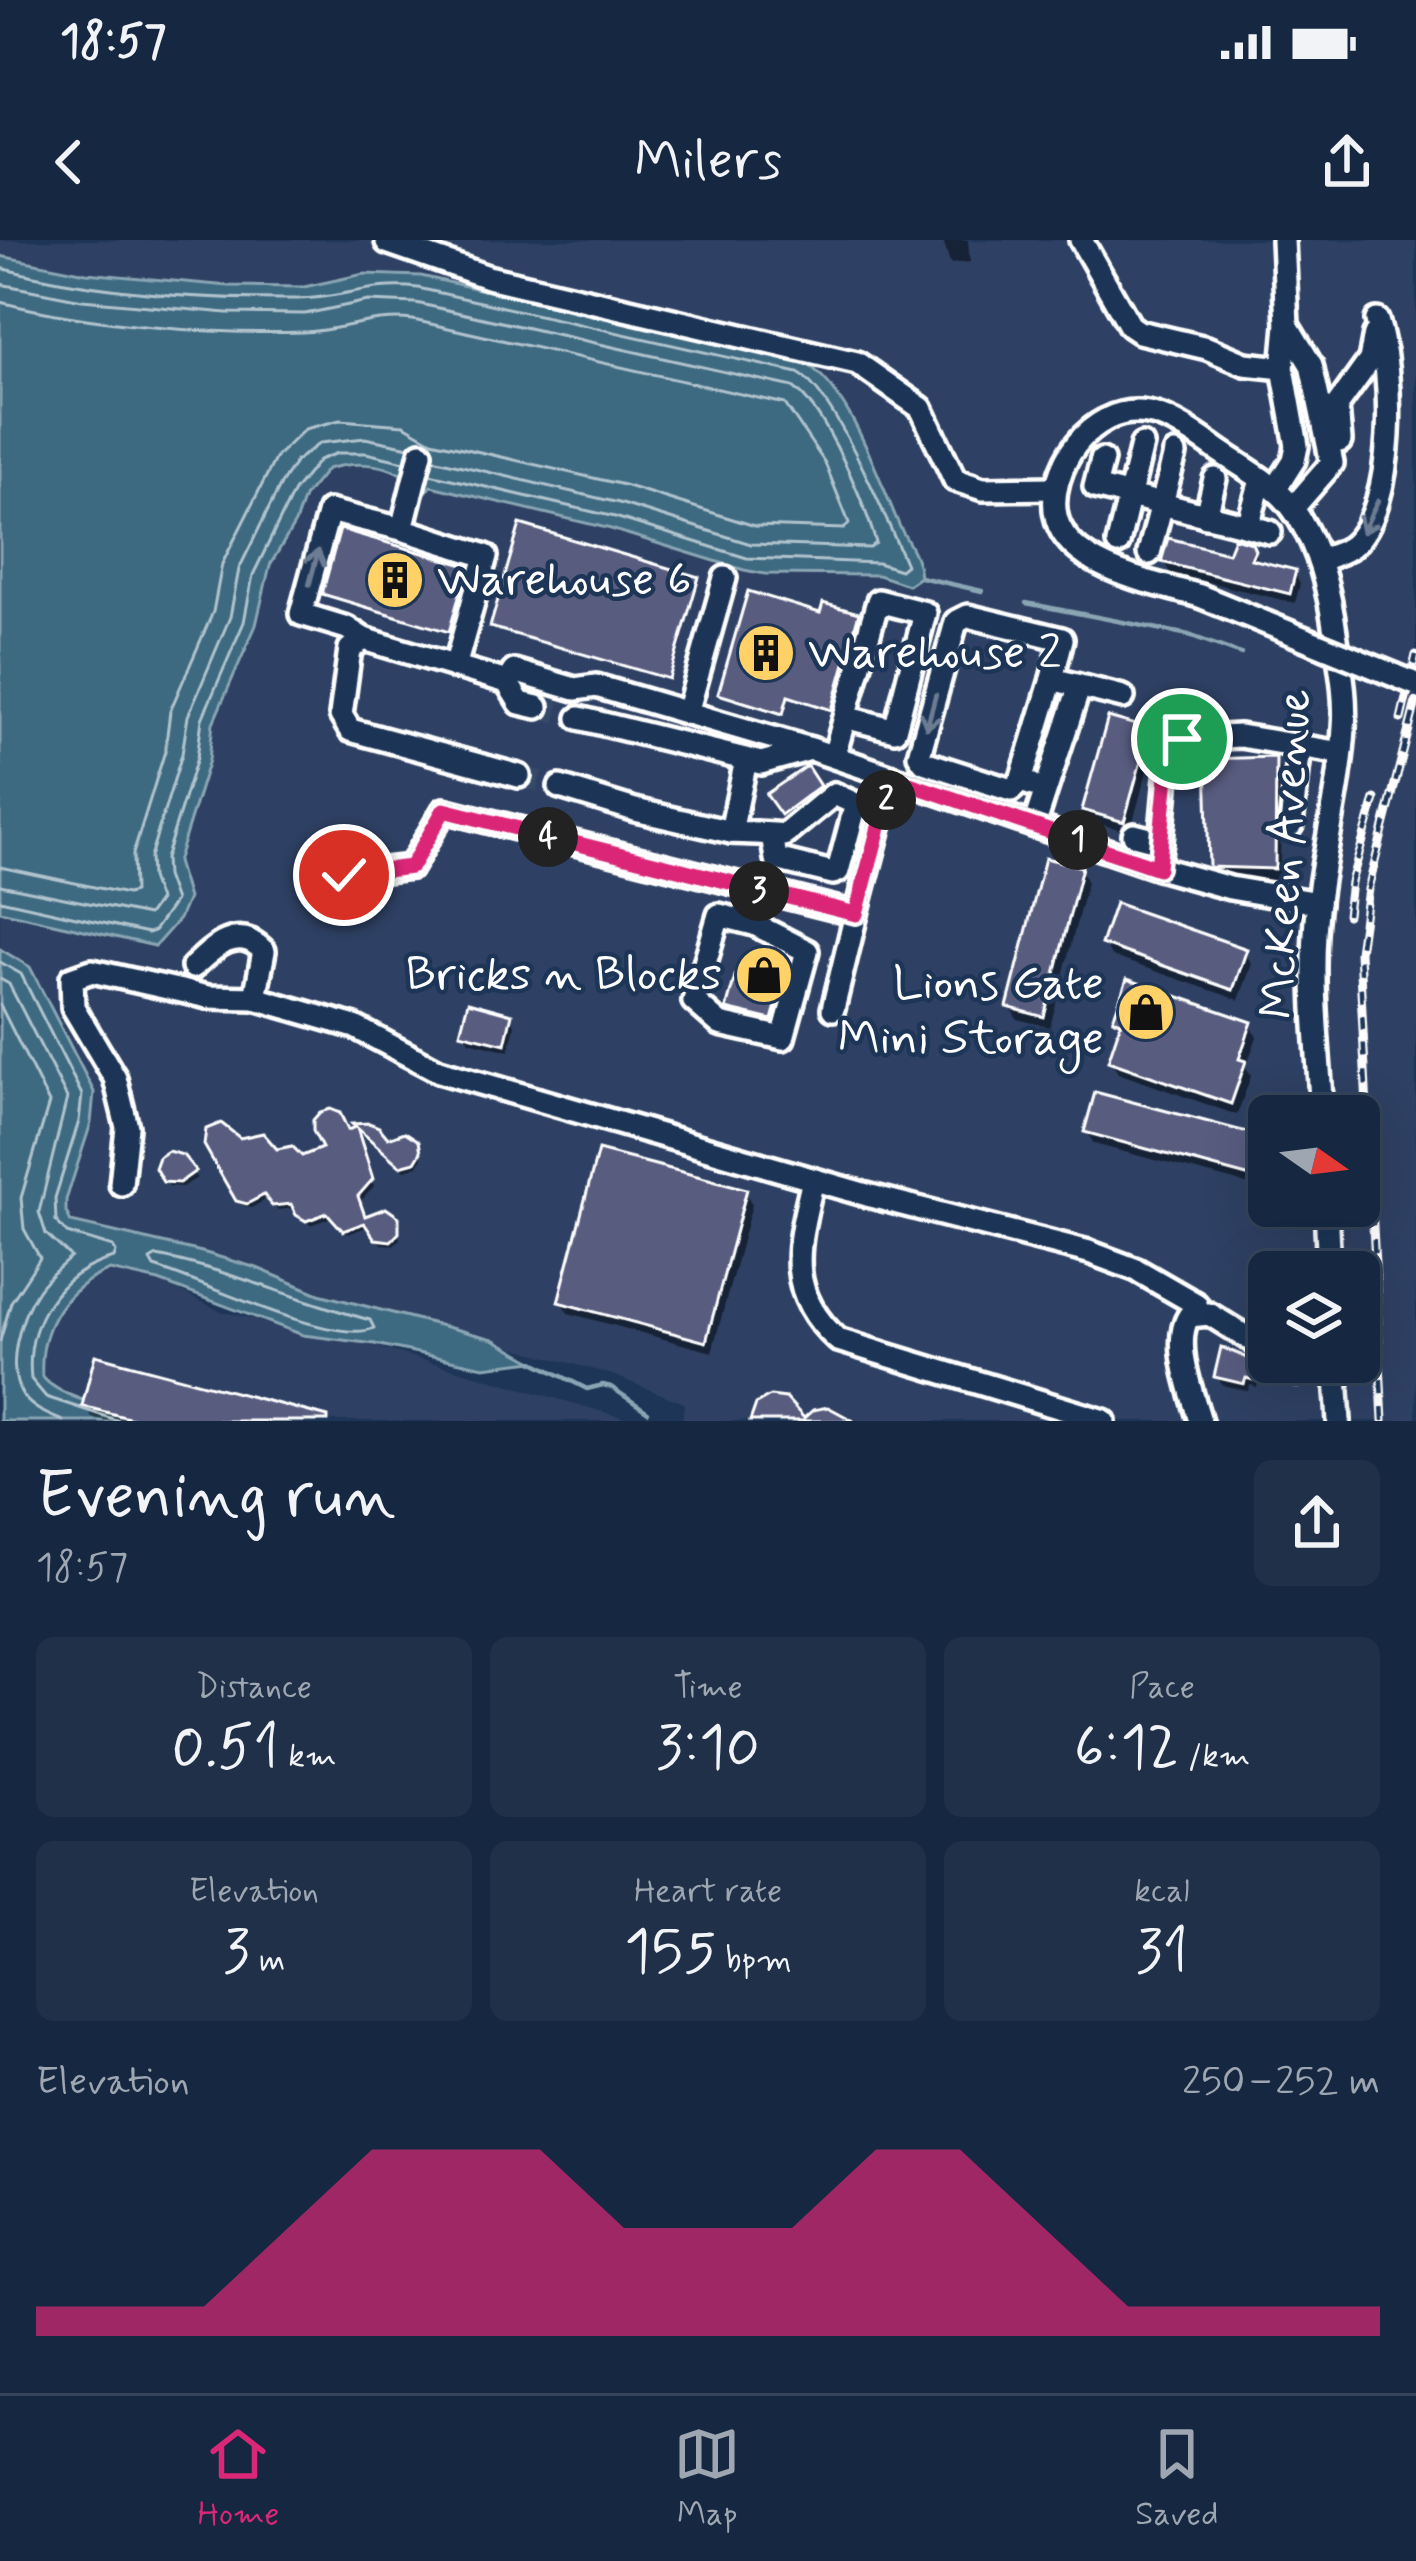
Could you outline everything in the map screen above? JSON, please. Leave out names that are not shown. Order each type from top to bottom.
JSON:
[{"type":"street","points":[[1102,460],[1095,487],[1259,529],[1268,485],[1298,446],[1282,368],[1288,325],[1283,240]]},
{"type":"street","points":[[387,242],[506,282],[857,363],[921,408],[955,480],[983,489],[1056,488],[1054,511],[1062,531],[1084,556],[1116,572],[1200,596],[1416,684]]},
{"type":"street","points":[[1082,242],[1130,326],[1139,332],[1207,348],[1245,364],[1282,368]]},
{"type":"street","points":[[1293,508],[1332,463],[1341,444],[1337,406],[1370,360],[1377,320],[1384,340],[1383,484],[1360,536],[1346,550],[1319,561]]},
{"type":"street","points":[[1288,325],[1311,364],[1332,463]]},
{"type":"street","name":"McKeen Avenue","points":[[1056,488],[1063,464],[1090,429],[1113,416],[1133,412],[1177,422],[1293,508],[1319,561],[1343,687],[1341,753],[1314,938],[1321,1095]]},
{"type":"street","points":[[1118,543],[1142,445]]},
{"type":"street","points":[[402,529],[421,453]]},
{"type":"street","points":[[1150,553],[1175,454]]},
{"type":"street","points":[[1206,515],[1216,479]]},
{"type":"street","points":[[455,667],[486,556],[328,511],[301,614],[347,628],[357,644],[507,682],[520,703],[537,707]]},
{"type":"street","points":[[687,713],[725,578]]},
{"type":"street","points":[[835,756],[845,717],[878,602],[925,613],[895,730],[845,717]]},
{"type":"street","points":[[968,616],[1062,639],[1052,679],[1021,781],[1011,790],[924,762],[920,755],[956,622],[968,616]]},
{"type":"street","points":[[357,644],[340,715],[350,730],[519,776]]},
{"type":"street","points":[[507,682],[514,671],[575,689],[596,686],[835,756],[1158,868],[1230,888],[1318,903]]},
{"type":"street","points":[[1052,679],[1123,697]]},
{"type":"street","points":[[1034,826],[1078,688]]},
{"type":"street","points":[[579,718],[746,760],[772,761],[811,749]]},
{"type":"street","points":[[1158,868],[1169,755],[1182,739],[1240,736],[1341,753]]},
{"type":"street","points":[[1291,825],[1300,746]]},
{"type":"street","points":[[731,832],[746,760]]},
{"type":"street","points":[[833,1009],[892,778]]},
{"type":"street","points":[[1021,781],[1048,790]]},
{"type":"street","points":[[560,787],[731,832],[772,834],[784,835],[834,794],[856,804],[838,871],[829,874],[776,859],[772,834]]},
{"type":"street","points":[[344,875],[411,867],[444,810],[856,914]]},
{"type":"street","points":[[1134,835],[1161,842]]},
{"type":"street","points":[[807,951],[783,1038],[720,1024],[694,1001],[719,915],[754,924],[807,951],[844,962]]},
{"type":"street","points":[[193,968],[221,940],[258,944],[264,950],[255,998]]},
{"type":"street","points":[[122,1184],[128,1127],[115,1078],[73,1007],[72,978],[92,971],[208,997],[255,998],[356,1027],[440,1071],[813,1180],[1089,1252],[1137,1270],[1196,1304],[1199,1313]]},
{"type":"street","points":[[813,1180],[800,1233],[801,1283],[814,1318],[838,1340],[1104,1421]]},
{"type":"street","points":[[1200,1421],[1183,1342],[1189,1316],[1199,1313],[1220,1320],[1248,1338]]},
{"type":"street","points":[[1337,1383],[1340,1421]]},
{"type":"shaded area","points":[[0,240],[1416,240],[1416,1421],[682,1421],[684,1403],[610,1374],[319,1294],[202,1252],[71,1222],[66,1200],[91,1123],[94,1092],[30,967],[0,949],[0,911],[155,946],[179,919],[188,898],[177,862],[209,760],[213,724],[256,625],[270,565],[304,497],[327,469],[364,465],[395,470],[401,474],[400,489],[431,486],[496,500],[765,574],[878,575],[907,585],[919,560],[803,362],[421,276],[396,273],[304,287],[229,286],[86,273],[0,256]]},
{"type":"shaded area","points":[[110,1270],[159,1281],[220,1311],[364,1343],[635,1421],[164,1421],[75,1396],[46,1382],[42,1366],[52,1321],[73,1291]]},
{"type":"water","points":[[0,256],[86,273],[229,286],[304,287],[364,274],[421,276],[803,362],[819,374],[848,412],[915,556],[920,577],[908,585],[878,575],[765,574],[611,529],[431,486],[423,496],[399,489],[401,474],[384,467],[355,464],[327,469],[304,497],[270,565],[256,625],[213,723],[209,760],[177,862],[188,898],[179,919],[155,946],[0,911]]},
{"type":"water","points":[[0,949],[30,967],[94,1092],[91,1123],[66,1200],[71,1222],[202,1252],[319,1294],[493,1339],[533,1361],[484,1367],[375,1344],[303,1335],[159,1281],[110,1270],[80,1287],[58,1311],[45,1341],[42,1376],[81,1399],[164,1421],[0,1421]]},
{"type":"building","points":[[520,524],[699,577],[669,679],[490,627]]},
{"type":"building","name":"Warehouse 6","points":[[340,529],[468,566],[449,632],[322,594]]},
{"type":"building","points":[[1168,538],[1228,553],[1234,538],[1252,543],[1251,559],[1296,570],[1290,594],[1161,562]]},
{"type":"building","name":"Warehouse 2","points":[[748,591],[820,613],[823,603],[859,613],[832,710],[788,696],[783,714],[718,694]]},
{"type":"building","points":[[1108,717],[1150,729],[1124,822],[1082,810]]},
{"type":"building","points":[[1276,757],[1275,869],[1209,867],[1206,759]]},
{"type":"building","points":[[807,766],[820,786],[781,815],[766,794]]},
{"type":"building","points":[[1045,858],[1082,867],[1044,1017],[1007,1007]]},
{"type":"building","points":[[1115,903],[1247,949],[1233,990],[1101,944]]},
{"type":"building","points":[[773,958],[788,962],[772,1020],[726,1009],[737,969],[767,975]]},
{"type":"building","points":[[1127,979],[1252,1022],[1239,1059],[1246,1061],[1231,1104],[1108,1061],[1121,1022],[1113,1019]]},
{"type":"building","points":[[468,1002],[512,1014],[505,1044],[460,1033]]},
{"type":"building","points":[[1095,1092],[1248,1132],[1248,1176],[1084,1132]]},
{"type":"building","points":[[330,1109],[340,1113],[348,1130],[355,1127],[352,1124],[369,1123],[388,1138],[405,1132],[419,1141],[421,1152],[415,1162],[400,1166],[357,1128],[373,1179],[358,1196],[365,1216],[386,1208],[399,1217],[399,1233],[391,1241],[375,1239],[364,1223],[343,1231],[327,1213],[306,1221],[291,1204],[272,1206],[264,1195],[247,1204],[236,1201],[204,1145],[206,1129],[221,1123],[240,1138],[263,1133],[277,1149],[292,1146],[302,1156],[322,1148],[313,1120]]},
{"type":"building","points":[[598,1150],[747,1189],[706,1342],[558,1302]]},
{"type":"building","points":[[168,1151],[183,1155],[196,1171],[179,1183],[163,1182],[155,1168]]},
{"type":"building","points":[[1221,1347],[1248,1358],[1244,1384],[1214,1377]]},
{"type":"building","points":[[95,1355],[328,1417],[328,1421],[140,1421],[82,1406]]},
{"type":"building","points":[[770,1396],[786,1398],[804,1418],[828,1407],[854,1421],[750,1421],[756,1404]]},
{"type":"waterway","points":[[920,577],[982,591]]},
{"type":"waterway","points":[[1026,603],[1189,635],[1241,654]]},
{"type":"waterway","points":[[532,1361],[587,1389],[611,1387],[648,1412]]},
{"type":"tunnel","points":[[537,707],[579,718]]},
{"type":"tunnel","points":[[519,776],[560,787]]},
{"type":"railway","points":[[1401,719],[1416,655]]},
{"type":"railway","points":[[1383,1421],[1359,952],[1368,889],[1416,702]]},
{"type":"railway","points":[[1347,915],[1351,882],[1375,799]]},
{"type":"place","name":"Warehouse 6","points":[[395,580]]},
{"type":"place","name":"Warehouse 2","points":[[766,653]]},
{"type":"place","name":"Bricks n Blocks","points":[[764,975]]},
{"type":"place","name":"Lions Gate Mini Storage","points":[[1146,1012]]},
{"type":"route","points":[[344,875],[411,867],[444,810],[856,914],[892,778],[1158,868],[1169,755],[1182,739]]}]
